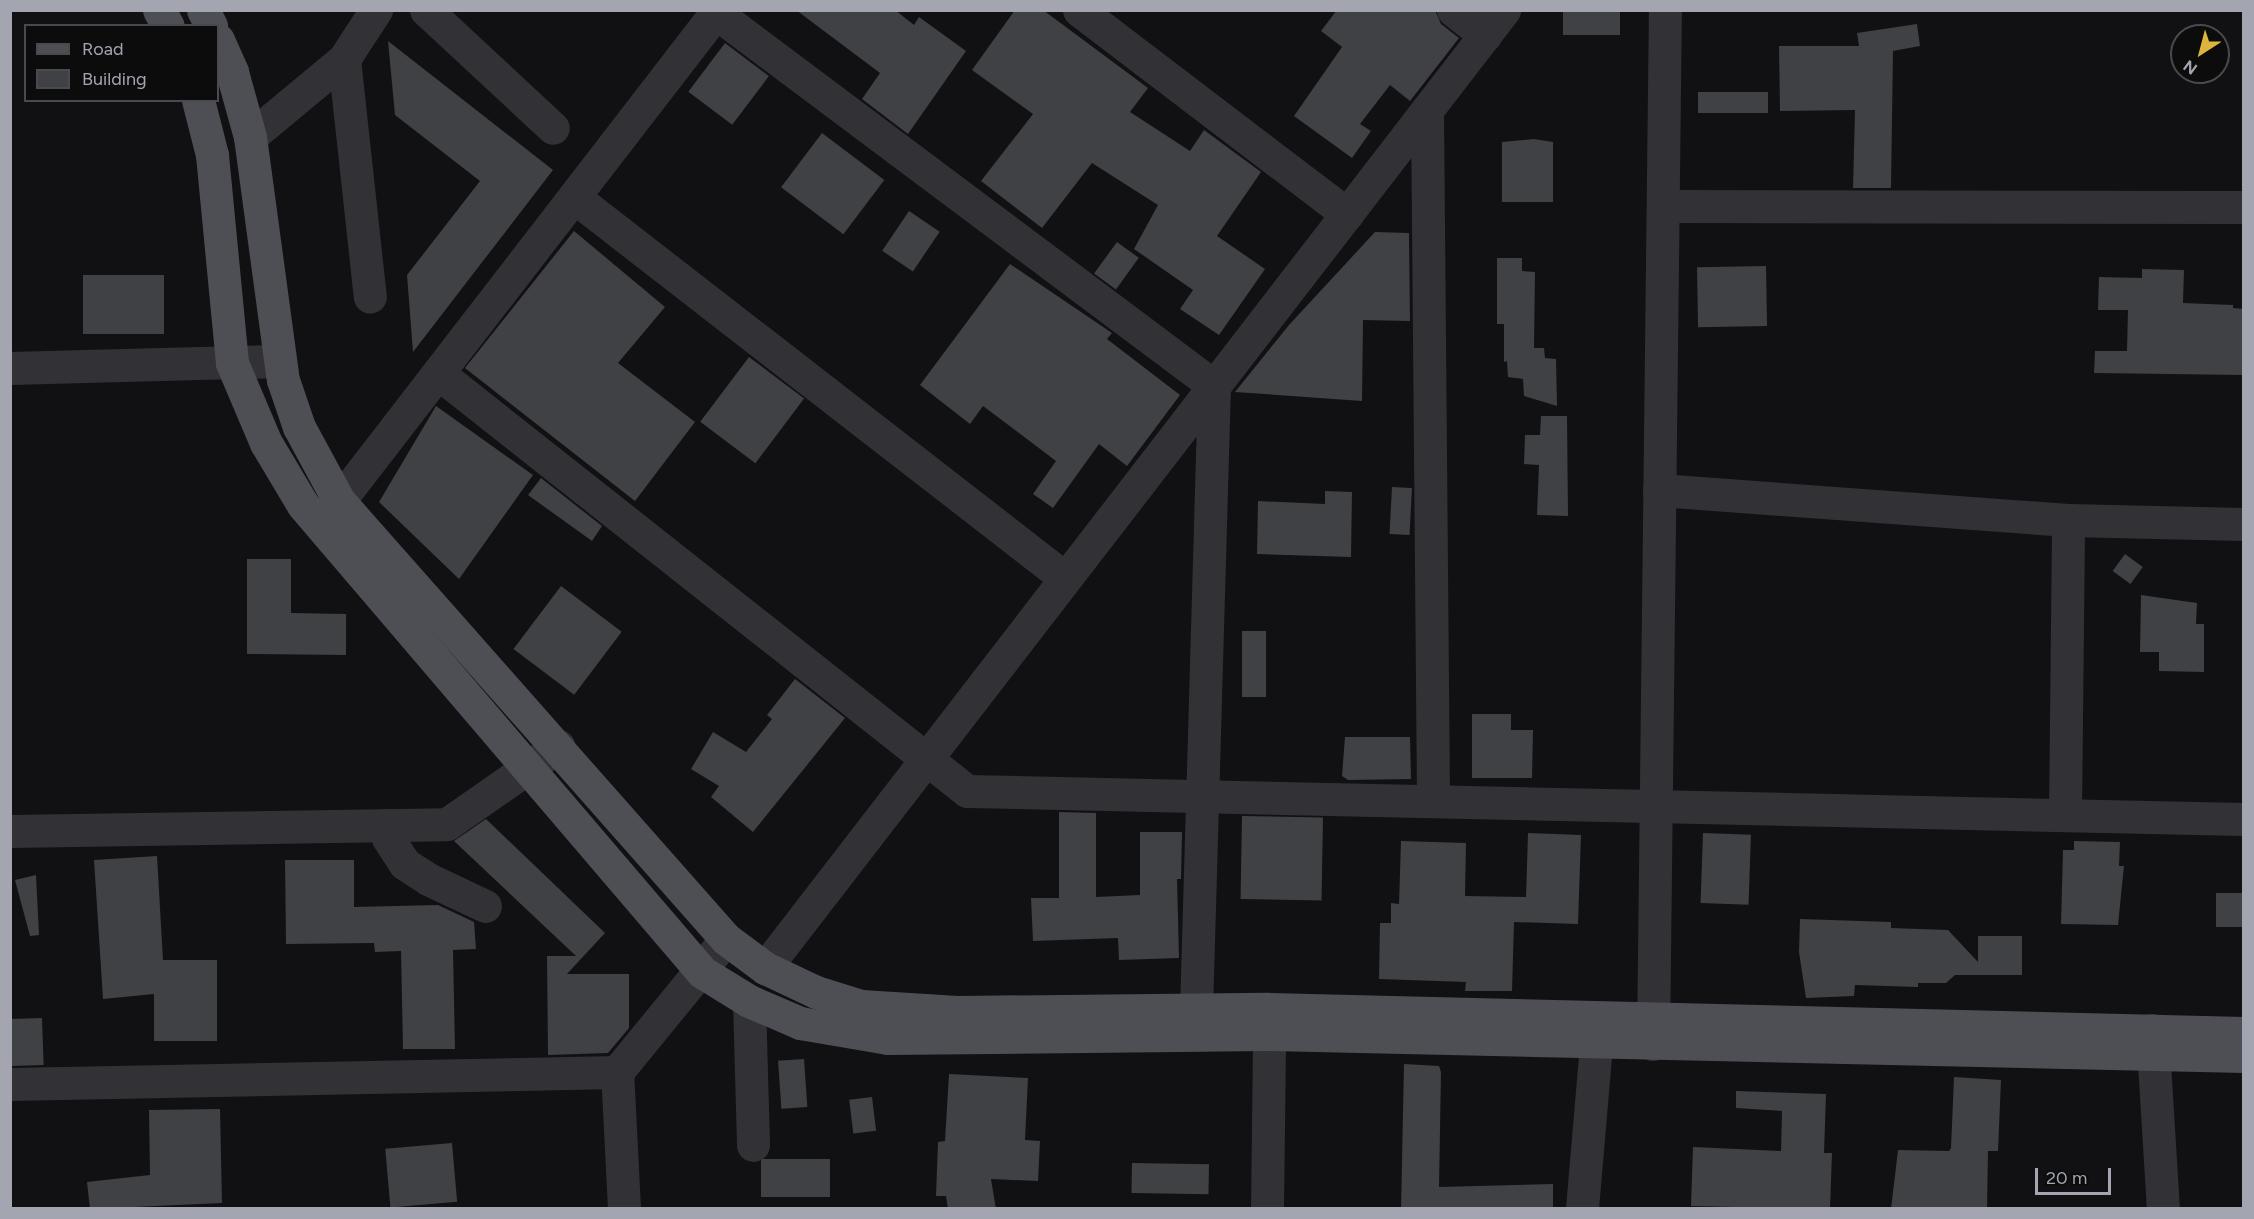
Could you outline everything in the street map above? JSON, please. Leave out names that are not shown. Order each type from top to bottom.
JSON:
[{"type":"main road","points":[[159,10],[167,24]]},
{"type":"main road","points":[[203,10],[210,24]]},
{"type":"main road","points":[[219,42],[232,72],[250,137],[280,362],[299,427],[339,501],[559,746],[726,939],[765,968],[816,992],[861,1006],[957,1012],[1196,1010],[1653,1031],[2153,1041],[2244,1033]]},
{"type":"main road","points":[[199,102],[212,155],[232,363],[266,443],[303,505],[702,972],[749,1001],[800,1023],[888,1038],[1269,1034],[1596,1044],[1653,1031]]},
{"type":"main road","points":[[2153,1041],[2244,1056]]},
{"type":"street","points":[[250,137],[344,59],[376,10]]},
{"type":"street","points":[[426,10],[553,128]]},
{"type":"street","points":[[1079,10],[1347,214]]},
{"type":"street","points":[[765,968],[1495,23],[1453,10]]},
{"type":"street","points":[[1653,1031],[1665,10]]},
{"type":"street","points":[[339,501],[717,12],[1214,386]]},
{"type":"street","points":[[344,59],[370,297]]},
{"type":"street","points":[[1427,110],[1433,801]]},
{"type":"street","points":[[574,197],[1065,578]]},
{"type":"street","points":[[1663,206],[2244,207]]},
{"type":"street","points":[[10,368],[280,362]]},
{"type":"street","points":[[438,373],[967,791],[2244,819]]},
{"type":"street","points":[[1196,1010],[1214,386]]},
{"type":"street","points":[[1659,490],[2068,520],[2244,524]]},
{"type":"street","points":[[2065,815],[2068,520]]},
{"type":"street","points":[[10,831],[447,824],[559,746]]},
{"type":"street","points":[[386,825],[388,838],[405,864],[428,879],[485,906]]},
{"type":"street","points":[[624,1209],[617,1072],[702,972],[726,939]]},
{"type":"street","points":[[749,1001],[753,1144]]},
{"type":"street","points":[[1267,1209],[1269,1034]]},
{"type":"street","points":[[2153,1041],[2163,1209]]},
{"type":"street","points":[[1582,1209],[1596,1044]]},
{"type":"street","points":[[10,1084],[617,1072]]},
{"type":"building","points":[[796,10],[895,10],[914,25],[919,17],[966,51],[908,134],[862,99],[880,73]]},
{"type":"building","points":[[1015,10],[1043,10],[1148,88],[1130,112],[1190,151],[1204,130],[1261,172],[1217,236],[1265,269],[1219,335],[1180,309],[1193,290],[1134,249],[1158,205],[1092,163],[1042,228],[981,181],[1033,114],[972,70]]},
{"type":"building","points":[[1337,10],[1435,10],[1441,24],[1459,38],[1410,101],[1390,85],[1360,124],[1371,131],[1352,158],[1294,116],[1342,47],[1321,31]]},
{"type":"building","points":[[1563,10],[1620,10],[1620,35],[1563,35]]},
{"type":"building","points":[[1917,24],[1920,46],[1893,51],[1891,188],[1853,188],[1855,110],[1780,111],[1779,46],[1859,46],[1857,33]]},
{"type":"building","points":[[388,41],[553,170],[413,352],[407,275],[480,181],[395,115]]},
{"type":"building","points":[[725,43],[769,76],[732,125],[688,92]]},
{"type":"building","points":[[1698,92],[1768,92],[1768,113],[1698,113]]},
{"type":"building","points":[[822,133],[884,180],[843,234],[781,187]]},
{"type":"building","points":[[1534,139],[1553,142],[1553,202],[1502,202],[1502,142]]},
{"type":"building","points":[[909,211],[940,232],[913,271],[882,251]]},
{"type":"building","points":[[574,231],[665,307],[618,363],[695,422],[635,501],[465,368]]},
{"type":"building","points":[[1375,232],[1409,233],[1410,321],[1363,320],[1362,401],[1235,392],[1289,325]]},
{"type":"building","points":[[1117,242],[1139,258],[1116,289],[1094,274]]},
{"type":"building","points":[[1497,258],[1522,258],[1522,271],[1535,272],[1534,348],[1544,348],[1545,358],[1556,359],[1557,406],[1524,396],[1523,379],[1508,377],[1507,361],[1504,362],[1504,324],[1497,324]]},
{"type":"building","points":[[1010,264],[1112,333],[1107,339],[1180,395],[1127,466],[1099,444],[1053,508],[1033,494],[1056,461],[983,406],[970,424],[920,385]]},
{"type":"building","points":[[1766,266],[1767,326],[1698,327],[1697,267]]},
{"type":"building","points":[[2142,269],[2184,270],[2183,303],[2233,305],[2233,308],[2244,309],[2244,375],[2094,373],[2095,351],[2127,351],[2128,310],[2098,310],[2099,277],[2142,278]]},
{"type":"building","points":[[83,275],[164,275],[164,334],[83,334]]},
{"type":"building","points":[[749,357],[804,399],[755,463],[700,422]]},
{"type":"building","points":[[436,406],[533,475],[459,579],[379,502]]},
{"type":"building","points":[[1541,416],[1567,416],[1568,516],[1537,515],[1539,465],[1524,464],[1525,435],[1540,435]]},
{"type":"building","points":[[541,478],[602,526],[592,541],[528,495]]},
{"type":"building","points":[[1392,487],[1412,488],[1410,535],[1390,534]]},
{"type":"building","points":[[1325,491],[1352,492],[1351,557],[1257,554],[1258,501],[1325,504]]},
{"type":"building","points":[[2125,554],[2143,567],[2130,584],[2113,571]]},
{"type":"building","points":[[247,559],[291,559],[291,613],[346,614],[346,655],[247,654]]},
{"type":"building","points":[[561,586],[622,632],[574,695],[513,649]]},
{"type":"building","points":[[2141,595],[2197,603],[2196,624],[2204,624],[2204,672],[2159,671],[2159,652],[2140,652]]},
{"type":"building","points":[[1242,631],[1266,631],[1266,697],[1242,697]]},
{"type":"building","points":[[795,679],[845,718],[753,832],[711,797],[719,786],[691,769],[713,732],[746,752],[772,719],[767,715]]},
{"type":"building","points":[[1472,714],[1511,714],[1511,730],[1533,730],[1532,778],[1472,778]]},
{"type":"building","points":[[1345,737],[1410,737],[1411,779],[1348,780],[1342,776]]},
{"type":"building","points":[[1059,812],[1096,813],[1096,897],[1140,895],[1140,832],[1182,832],[1181,879],[1177,879],[1179,958],[1119,960],[1118,938],[1033,941],[1031,898],[1059,898]]},
{"type":"building","points":[[1242,816],[1323,817],[1322,900],[1241,899]]},
{"type":"building","points":[[486,819],[605,933],[567,974],[629,974],[629,1028],[608,1053],[548,1055],[547,956],[576,956],[454,841]]},
{"type":"building","points":[[1528,833],[1581,835],[1578,924],[1514,922],[1512,991],[1465,991],[1466,982],[1379,979],[1380,923],[1391,923],[1391,903],[1399,904],[1401,841],[1466,843],[1465,896],[1526,897]]},
{"type":"building","points":[[1703,833],[1751,835],[1749,905],[1701,903]]},
{"type":"building","points":[[2074,841],[2120,842],[2119,866],[2124,866],[2118,925],[2061,924],[2063,850],[2074,850]]},
{"type":"building","points":[[157,856],[163,960],[217,960],[217,1041],[154,1041],[154,994],[103,999],[94,860]]},
{"type":"building","points":[[285,860],[354,860],[354,907],[438,905],[474,922],[476,949],[453,950],[455,1049],[403,1049],[401,951],[375,952],[374,943],[286,944]]},
{"type":"building","points":[[36,875],[39,935],[30,936],[15,880]]},
{"type":"building","points":[[2216,893],[2244,893],[2244,927],[2216,927]]},
{"type":"building","points":[[1800,919],[1891,922],[1891,928],[1948,930],[1978,962],[1978,936],[2022,936],[2022,975],[1955,975],[1946,983],[1918,983],[1918,987],[1855,985],[1854,996],[1806,998],[1799,952]]},
{"type":"building","points":[[42,1018],[44,1065],[12,1066],[10,1019]]},
{"type":"building","points":[[804,1059],[807,1107],[781,1109],[778,1061]]},
{"type":"building","points":[[1404,1064],[1439,1066],[1441,1072],[1439,1187],[1553,1184],[1553,1209],[1401,1209]]},
{"type":"building","points":[[949,1074],[1028,1078],[1025,1140],[1040,1141],[1038,1181],[991,1179],[996,1209],[948,1209],[946,1196],[936,1196],[938,1142],[945,1141]]},
{"type":"building","points":[[1954,1077],[2001,1080],[1998,1151],[1988,1151],[1987,1209],[1891,1209],[1898,1150],[1949,1151],[1951,1148]]},
{"type":"building","points":[[1736,1091],[1826,1094],[1824,1153],[1832,1153],[1830,1209],[1691,1206],[1693,1147],[1781,1151],[1782,1111],[1736,1108]]},
{"type":"building","points":[[872,1097],[876,1131],[853,1134],[849,1100]]},
{"type":"building","points":[[220,1109],[222,1203],[90,1209],[87,1182],[150,1175],[149,1110]]},
{"type":"building","points":[[452,1143],[457,1202],[390,1208],[385,1149]]},
{"type":"building","points":[[761,1159],[830,1159],[830,1197],[761,1197]]},
{"type":"building","points":[[1132,1163],[1209,1164],[1208,1194],[1131,1193]]}]
